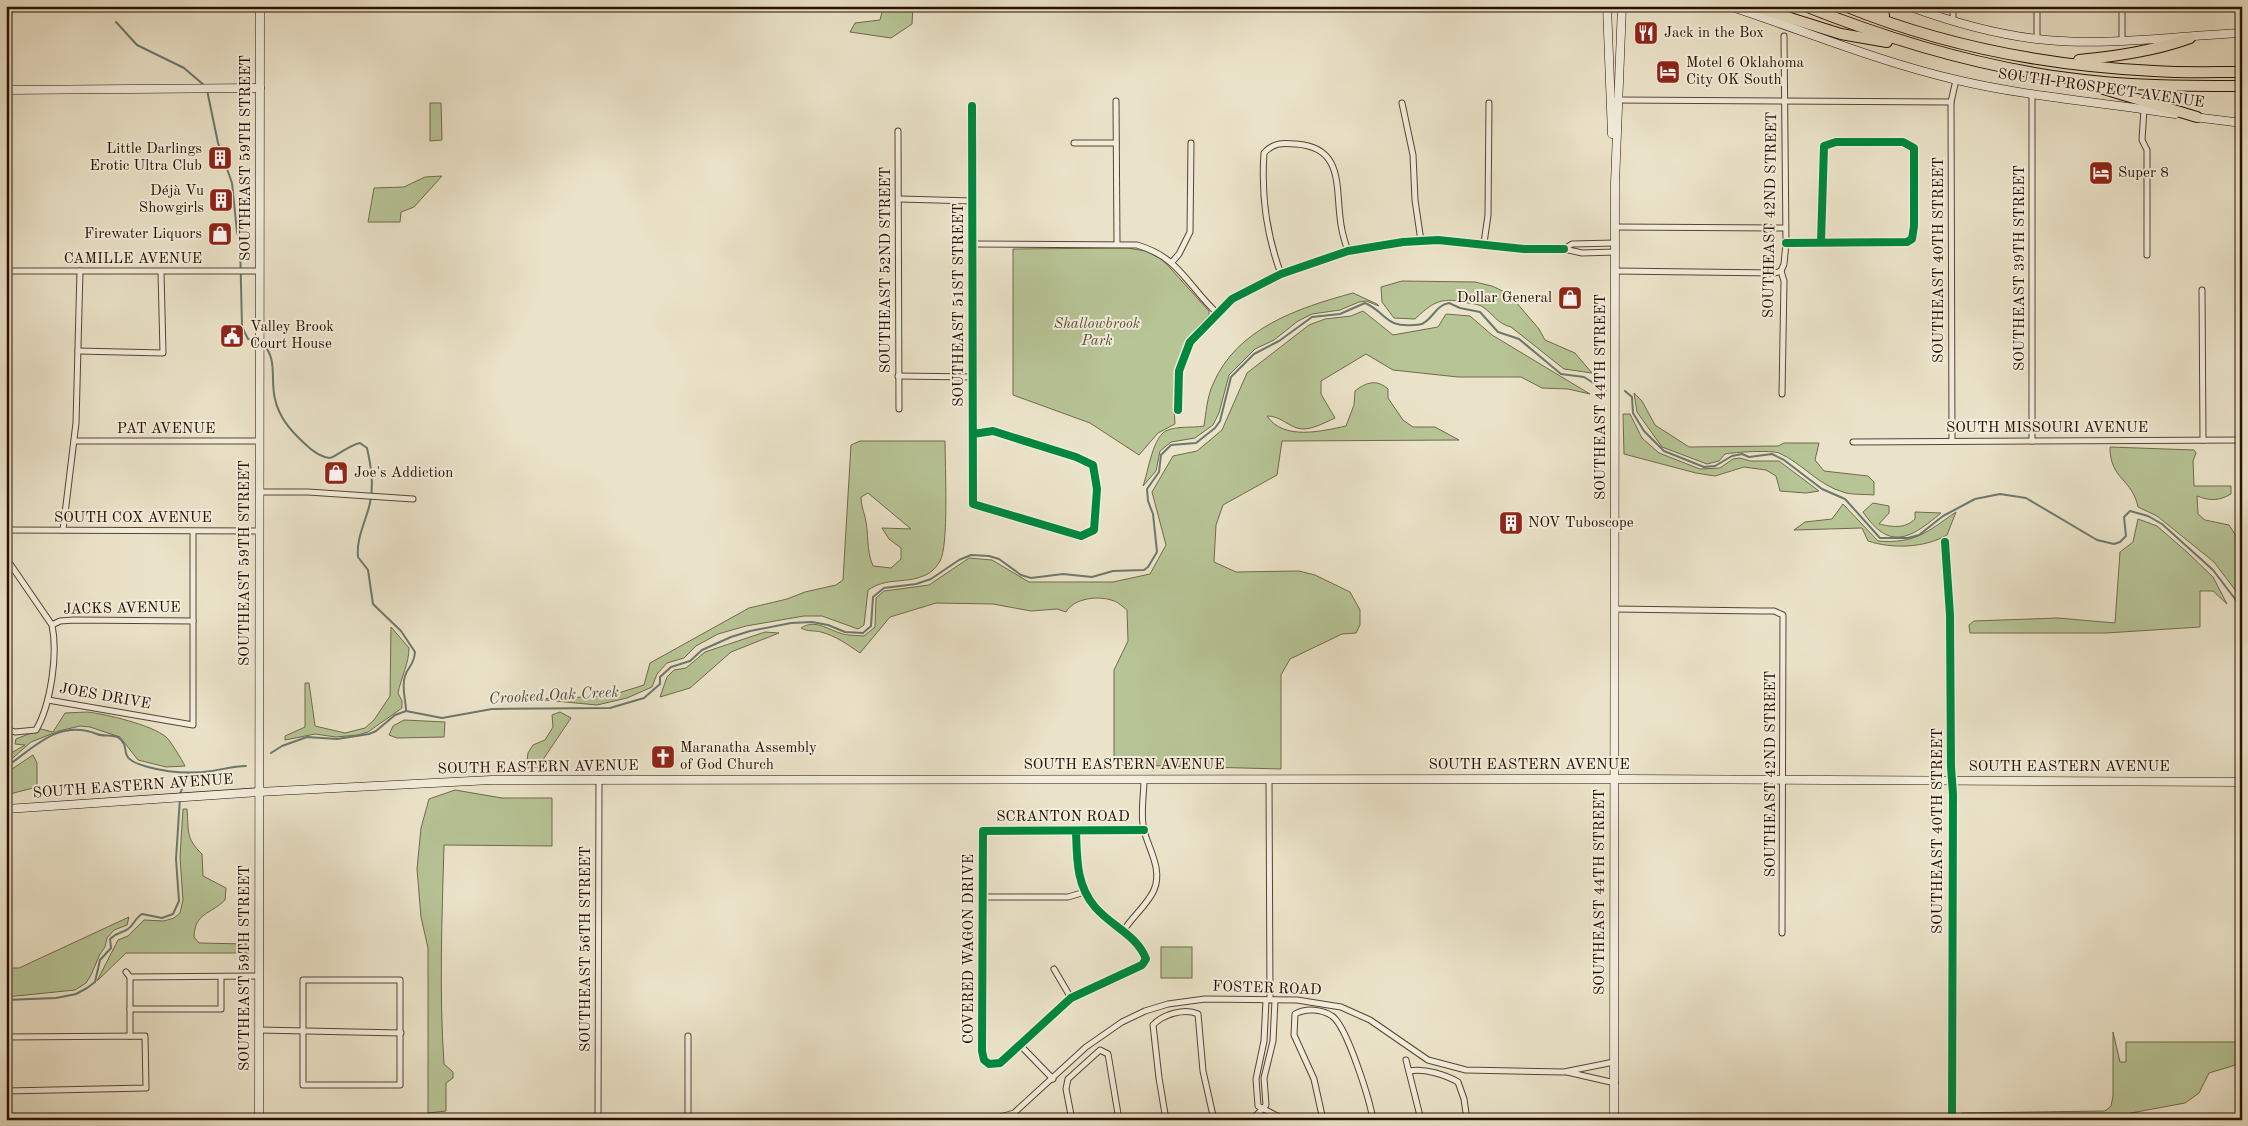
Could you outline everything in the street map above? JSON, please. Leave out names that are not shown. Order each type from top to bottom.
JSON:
[{"type":"highway","points":[[1752,6],[1841,34],[1925,49],[2010,69],[2069,79],[2161,86],[2242,86]]},
{"type":"highway","points":[[1805,6],[1925,49]]},
{"type":"highway","points":[[1845,6],[1912,29],[1992,50],[2061,62],[2155,71],[2242,72]]},
{"type":"highway","points":[[1868,6],[1912,29]]},
{"type":"highway","points":[[2061,62],[2135,54],[2166,47],[2190,38]]},
{"type":"highway","points":[[2069,79],[2196,118]]},
{"type":"main road","name":"SOUTHEAST 59TH STREET","points":[[259,1120],[260,6]]},
{"type":"main road","name":"SOUTHEAST 44TH STREET","points":[[1607,6],[1615,100]]},
{"type":"main road","name":"SOUTHEAST 44TH STREET","points":[[1614,1120],[1615,100],[1622,6]]},
{"type":"main road","name":"SOUTH PROSPECT AVENUE","points":[[1729,6],[1893,62],[1956,80],[2032,96],[2242,123]]},
{"type":"main road","points":[[1908,6],[1953,20],[2037,39],[2122,41],[2190,38],[2242,33]]},
{"type":"main road","points":[[6,90],[260,88]]},
{"type":"main road","name":"SOUTH EASTERN AVENUE","points":[[6,809],[258,792],[491,780],[1614,779],[2242,782]]},
{"type":"street","points":[[1953,6],[1953,20]]},
{"type":"street","points":[[2037,6],[2037,39]]},
{"type":"street","points":[[2122,6],[2122,41]]},
{"type":"street","name":"SOUTHEAST 42ND STREET","points":[[1782,394],[1784,281],[1781,271],[1784,264],[1786,243],[1784,36]]},
{"type":"street","name":"SOUTHEAST 40TH STREET","points":[[1952,441],[1951,102],[1956,80]]},
{"type":"street","name":"SOUTHEAST 39TH STREET","points":[[2032,96],[2032,441]]},
{"type":"street","points":[[1615,100],[1951,102]]},
{"type":"street","points":[[1116,102],[1117,244]]},
{"type":"street","points":[[1402,103],[1413,156],[1415,200],[1420,241]]},
{"type":"street","points":[[1484,243],[1488,215],[1489,104]]},
{"type":"street","name":"SOUTHEAST 51ST STREET","points":[[972,106],[974,244],[972,377],[973,504],[1081,536],[1094,530],[1097,489],[1093,465],[1086,461],[992,431],[973,434]]},
{"type":"street","points":[[2144,109],[2142,140],[2147,150],[2147,256]]},
{"type":"street","name":"SOUTHEAST 52ND STREET","points":[[898,131],[900,199],[899,408]]},
{"type":"street","points":[[1786,243],[1907,242],[1912,239],[1914,148],[1903,142],[1836,142],[1824,146],[1821,242]]},
{"type":"street","points":[[1074,143],[1116,143]]},
{"type":"street","points":[[1172,262],[1180,254],[1190,232],[1191,143]]},
{"type":"street","points":[[1281,274],[1265,219],[1264,153],[1271,145],[1281,143],[1305,145],[1322,153],[1336,169],[1340,219],[1348,251]]},
{"type":"street","points":[[900,199],[973,201]]},
{"type":"street","points":[[1615,227],[1785,228]]},
{"type":"street","points":[[1178,410],[1178,384],[1183,357],[1190,342],[1232,299],[1281,274],[1348,251],[1420,241],[1438,240],[1484,243],[1524,249],[1564,248],[1582,252],[1615,252]]},
{"type":"street","points":[[1564,248],[1572,244],[1615,243]]},
{"type":"street","points":[[974,244],[1117,244],[1148,248],[1172,262],[1217,313]]},
{"type":"street","name":"CAMILLE AVENUE","points":[[6,271],[259,271]]},
{"type":"street","points":[[63,530],[74,441],[80,271]]},
{"type":"street","points":[[1615,272],[1775,273],[1781,271]]},
{"type":"street","points":[[78,352],[163,353],[161,272]]},
{"type":"street","points":[[2202,290],[2203,440]]},
{"type":"street","points":[[898,376],[972,377]]},
{"type":"street","name":"SOUTH MISSOURI AVENUE","points":[[1853,442],[2242,440]]},
{"type":"street","name":"PAT AVENUE","points":[[74,441],[259,441]]},
{"type":"street","points":[[259,492],[308,492],[413,499]]},
{"type":"street","name":"SOUTH COX AVENUE","points":[[6,530],[193,532],[259,530]]},
{"type":"street","points":[[193,532],[193,621]]},
{"type":"street","name":"SOUTHEAST 40TH STREET","points":[[1945,542],[1950,615],[1952,780],[1952,1120]]},
{"type":"street","points":[[6,558],[52,625]]},
{"type":"street","name":"SOUTHEAST 42ND STREET","points":[[1615,609],[1774,611],[1783,615],[1782,933]]},
{"type":"street","name":"JACKS AVENUE","points":[[52,625],[60,621],[74,620],[193,621]]},
{"type":"street","name":"JOES DRIVE","points":[[52,625],[55,638],[48,700],[193,725],[193,621]]},
{"type":"street","points":[[6,729],[15,732],[36,730],[46,710],[48,700]]},
{"type":"street","name":"SOUTHEAST 56TH STREET","points":[[598,1120],[599,779]]},
{"type":"street","points":[[1124,930],[1155,889],[1154,858],[1144,830],[1144,779]]},
{"type":"street","points":[[1252,1120],[1266,1105],[1264,1078],[1273,1041],[1270,1000],[1270,779]]},
{"type":"street","name":"SCRANTON ROAD","points":[[983,831],[1144,830]]},
{"type":"street","name":"COVERED WAGON DRIVE","points":[[983,831],[982,1051],[984,1060],[989,1064],[1000,1064],[1020,1045]]},
{"type":"street","points":[[1053,1079],[1020,1045],[1071,998],[1142,964],[1146,959],[1144,953],[1124,930],[1095,908],[1085,892],[1078,875],[1076,831]]},
{"type":"street","points":[[982,897],[1068,897],[1085,892]]},
{"type":"street","points":[[1054,969],[1071,998]]},
{"type":"street","points":[[126,972],[130,977],[130,1036]]},
{"type":"street","points":[[130,977],[259,976]]},
{"type":"street","points":[[130,1009],[221,1009],[221,977]]},
{"type":"street","points":[[303,980],[400,980],[401,1034],[400,1085],[303,1085],[303,980]]},
{"type":"street","name":"FOSTER ROAD","points":[[990,1120],[1014,1113],[1053,1079],[1066,1064],[1103,1034],[1145,1011],[1168,1004],[1205,999],[1297,1000],[1341,1007],[1370,1020],[1428,1060],[1466,1070],[1564,1072],[1614,1083]]},
{"type":"street","points":[[1270,1000],[1256,1079],[1258,1106],[1285,1120]]},
{"type":"street","points":[[1323,1120],[1314,1079],[1294,1035],[1295,1014],[1301,1011],[1320,1011],[1333,1016],[1341,1026],[1363,1081],[1374,1120]]},
{"type":"street","points":[[1166,1120],[1158,1078],[1153,1025],[1164,1016],[1192,1012],[1198,1014],[1203,1071],[1214,1120]]},
{"type":"street","points":[[258,1030],[401,1034]]},
{"type":"street","points":[[6,1037],[145,1036],[146,1088],[6,1091]]},
{"type":"street","points":[[688,1036],[688,1120]]},
{"type":"street","points":[[1072,1120],[1066,1088],[1068,1079],[1096,1052],[1103,1050],[1108,1054],[1119,1120]]},
{"type":"street","points":[[1406,1060],[1421,1120]]},
{"type":"street","name":"FOSTER ROAD","points":[[1564,1072],[1614,1062]]},
{"type":"street","points":[[1410,1071],[1418,1069],[1458,1082],[1462,1090],[1467,1120]]},
{"type":"green space","points":[[879,6],[913,6],[912,24],[891,38],[850,32],[855,23],[880,20],[883,8]]},
{"type":"green space","points":[[430,103],[441,103],[442,140],[430,141]]},
{"type":"green space","points":[[442,176],[414,207],[401,212],[400,222],[368,222],[374,188],[404,187],[425,177]]},
{"type":"green space","name":"Shallowbrook Park","points":[[1128,248],[1145,251],[1162,259],[1209,311],[1209,315],[1188,340],[1181,352],[1177,365],[1174,392],[1175,424],[1158,433],[1139,455],[1090,423],[1013,395],[1013,249]]},
{"type":"green space","points":[[1402,281],[1475,282],[1492,286],[1509,294],[1539,329],[1545,340],[1575,353],[1592,373],[1564,369],[1511,327],[1503,324],[1478,305],[1449,300],[1442,301],[1426,309],[1415,319],[1394,318],[1382,302],[1381,287]]},
{"type":"green space","points":[[1353,293],[1379,306],[1366,301],[1340,310],[1312,314],[1298,321],[1274,340],[1255,349],[1229,375],[1219,413],[1213,425],[1195,438],[1171,442],[1160,451],[1156,471],[1143,486],[1155,446],[1163,433],[1177,428],[1204,426],[1208,400],[1213,384],[1237,348],[1271,323],[1311,306]]},
{"type":"green space","points":[[1363,311],[1393,335],[1438,327],[1446,314],[1470,316],[1492,335],[1590,394],[1568,389],[1542,388],[1521,377],[1458,377],[1393,370],[1366,354],[1321,381],[1321,394],[1335,418],[1316,426],[1301,429],[1275,417],[1267,416],[1274,424],[1283,429],[1293,431],[1315,432],[1346,426],[1354,405],[1355,391],[1363,385],[1376,383],[1388,389],[1388,398],[1403,420],[1413,427],[1435,427],[1459,440],[1282,441],[1277,475],[1223,505],[1216,525],[1214,562],[1236,572],[1299,571],[1315,575],[1350,592],[1360,610],[1360,625],[1356,633],[1342,634],[1290,659],[1281,675],[1281,769],[1126,765],[1127,768],[1114,759],[1114,670],[1128,641],[1127,610],[1117,602],[1108,599],[1087,599],[1070,607],[1066,612],[1057,609],[1031,611],[993,604],[936,603],[890,617],[860,653],[832,636],[801,628],[811,624],[826,627],[843,634],[864,636],[875,627],[876,598],[884,591],[929,585],[969,558],[992,560],[1029,582],[1113,582],[1150,574],[1166,545],[1152,492],[1173,456],[1197,451],[1222,430],[1247,373],[1309,325],[1325,319],[1351,316]]},
{"type":"green space","points":[[1634,393],[1642,401],[1655,425],[1689,447],[1778,446],[1784,443],[1819,443],[1815,460],[1824,471],[1868,476],[1874,482],[1874,495],[1850,494],[1834,489],[1795,462],[1775,452],[1761,451],[1725,454],[1719,461],[1707,464],[1662,447],[1637,412]]},
{"type":"green space","points":[[1623,414],[1630,414],[1642,438],[1659,453],[1700,469],[1720,468],[1733,459],[1740,458],[1750,461],[1779,461],[1819,491],[1806,493],[1780,491],[1776,476],[1766,470],[1744,467],[1715,476],[1696,473],[1624,454]]},
{"type":"green space","points":[[860,441],[945,441],[945,539],[940,561],[931,572],[909,580],[882,583],[868,590],[864,625],[858,629],[822,616],[804,616],[746,626],[718,634],[696,646],[684,658],[667,663],[657,674],[652,687],[627,698],[597,705],[534,699],[609,696],[644,685],[650,663],[749,608],[836,585],[843,580],[851,445]],"holes":[[[868,493],[911,529],[882,528],[889,539],[901,548],[901,559],[891,568],[873,566],[869,554],[861,497]]]},
{"type":"green space","points":[[2110,447],[2194,450],[2196,453],[2193,461],[2194,486],[2231,486],[2231,494],[2222,498],[2206,499],[2197,496],[2198,514],[2205,520],[2229,525],[2242,545],[2242,599],[2214,562],[2157,516],[2138,507],[2131,490],[2117,473],[2111,458]]},
{"type":"green space","points":[[1873,503],[1889,506],[1889,513],[1879,524],[1889,526],[1903,526],[1911,522],[1915,519],[1915,512],[1941,513],[1910,534],[1901,537],[1892,536],[1882,533],[1863,512]]},
{"type":"green space","points":[[1843,504],[1878,541],[1902,541],[1920,535],[1956,512],[1947,535],[1919,545],[1877,544],[1868,541],[1862,528],[1794,530],[1805,522],[1832,519]]},
{"type":"green space","points":[[2138,519],[2157,526],[2213,577],[2227,604],[2213,591],[2200,591],[2200,627],[2106,633],[1970,633],[1969,625],[1974,621],[2058,618],[2115,623],[2120,552],[2133,542]]},
{"type":"green space","points":[[391,627],[409,648],[408,659],[398,693],[402,701],[402,708],[368,732],[358,735],[336,737],[315,734],[285,740],[285,736],[305,727],[305,683],[309,683],[315,726],[345,733],[365,728],[374,720],[390,696]]},
{"type":"green space","points":[[765,632],[779,633],[731,652],[690,688],[660,697],[667,677],[674,670],[686,668],[705,652]]},
{"type":"green space","points":[[87,712],[105,715],[150,728],[166,737],[185,766],[166,767],[138,760],[120,737],[90,727],[80,726],[59,731],[31,742],[6,764],[6,756],[25,745],[15,744],[16,739],[41,729],[53,732],[65,713]]},
{"type":"green space","points":[[560,712],[571,718],[538,767],[526,768],[528,753],[533,745],[545,740],[553,727],[552,715]]},
{"type":"green space","points":[[404,720],[445,722],[444,737],[397,738],[389,735],[393,726]]},
{"type":"green space","points":[[33,755],[37,763],[37,787],[6,795],[6,773]]},
{"type":"green space","points":[[455,790],[502,798],[552,798],[552,846],[444,845],[441,954],[442,1037],[444,1064],[453,1072],[453,1078],[446,1083],[446,1111],[428,1113],[428,948],[421,917],[417,869],[421,828],[429,799]]},
{"type":"green space","points":[[183,809],[187,809],[190,838],[202,854],[203,876],[226,888],[225,900],[200,918],[194,937],[199,943],[247,944],[249,953],[126,953],[97,981],[118,940],[128,936],[144,920],[164,921],[174,918],[180,913],[183,900],[180,857]]},
{"type":"green space","points":[[129,917],[127,925],[114,930],[107,938],[105,947],[86,983],[75,990],[6,997],[6,968],[19,968]]},
{"type":"green space","points":[[1161,947],[1192,947],[1192,978],[1161,978]]},
{"type":"green space","points":[[2113,1032],[2120,1062],[2126,1062],[2126,1042],[2242,1042],[2242,1063],[2209,1073],[2199,1093],[2185,1103],[2131,1113],[2130,1120],[1963,1120],[1962,1113],[2105,1111],[2111,1106],[2113,1096]]},
{"type":"green space","points":[[1733,1115],[1843,1120],[1674,1120],[1671,1118],[1710,1118]]},
{"type":"waterway","points":[[116,22],[137,45],[184,68],[205,86]]},
{"type":"waterway","points":[[207,90],[218,143],[232,183],[237,232],[240,242],[242,327],[248,339],[257,340]]},
{"type":"waterway","name":"Crooked Oak Creek","points":[[271,753],[282,746],[307,737],[337,739],[369,734],[376,731],[395,715],[406,711],[442,718],[492,709],[610,708],[644,698],[660,684],[660,677],[671,667],[690,661],[702,650],[750,631],[791,623],[812,622],[828,625],[845,632],[863,633],[871,626],[873,597],[884,588],[916,584],[931,579],[959,560],[971,555],[989,556],[999,559],[1021,575],[1031,578],[1063,574],[1092,577],[1113,571],[1144,570],[1157,552],[1153,514],[1148,501],[1147,489],[1159,472],[1161,455],[1171,445],[1196,443],[1215,428],[1220,421],[1231,377],[1254,354],[1279,341],[1312,317],[1340,314],[1365,303],[1391,322],[1404,325],[1418,325],[1428,320],[1441,306],[1449,303],[1460,308],[1480,312],[1498,332],[1519,339],[1561,374],[1584,377],[1606,391]]},
{"type":"waterway","points":[[263,344],[268,350],[272,363],[274,392],[279,412],[299,438],[316,453],[330,458],[360,443],[367,448],[371,468],[372,489],[370,503],[358,543],[358,557],[368,570],[373,604],[401,631],[415,652],[404,680],[406,711]]},
{"type":"waterway","name":"Crooked Oak Creek","points":[[1625,391],[1632,397],[1633,413],[1644,431],[1664,451],[1704,467],[1715,466],[1732,456],[1742,454],[1749,457],[1772,454],[1784,460],[1822,489],[1845,499],[1880,538],[1908,538],[1919,535],[1943,516],[1975,499],[2000,494],[2026,498],[2097,540],[2114,544],[2120,542],[2126,536],[2124,517],[2130,511],[2148,516],[2162,524],[2213,570],[2242,608]]},
{"type":"waterway","name":"Crooked Oak Creek","points":[[6,767],[48,737],[70,730],[83,730],[99,735],[117,737],[123,742],[126,753],[131,760],[156,769],[172,772],[196,772],[246,766]]},
{"type":"waterway","points":[[180,794],[188,773]]},
{"type":"waterway","points":[[6,1000],[56,998],[76,994],[95,982],[100,960],[111,948],[110,939],[113,936],[132,926],[142,914],[162,918],[173,914],[179,901],[176,859],[180,798]]},
{"type":"cycle path","points":[[972,106],[973,504],[1081,536],[1094,530],[1097,489],[1093,465],[1076,457],[993,431],[973,434]]},
{"type":"cycle path","points":[[1786,243],[1907,242],[1912,239],[1914,226],[1914,148],[1903,142],[1836,142],[1824,146],[1821,242]]},
{"type":"cycle path","points":[[1178,410],[1179,371],[1190,342],[1232,299],[1281,274],[1348,251],[1403,242],[1438,240],[1524,249],[1564,249]]},
{"type":"cycle path","points":[[1945,542],[1950,615],[1951,767],[1953,794],[1952,1120]]},
{"type":"cycle path","points":[[1076,831],[1079,871],[1084,890],[1101,914],[1130,937],[1146,959],[1142,965],[1071,998],[1000,1063],[989,1064],[984,1060],[982,1051],[983,831],[1144,830]]},
{"type":"place","name":"Jack in the Box","points":[[1646,33]]},
{"type":"place","name":"Motel 6 Oklahoma City OK South","points":[[1668,72]]},
{"type":"place","name":"Little Darlings Erotic Ultra Club","points":[[220,158]]},
{"type":"place","name":"Super 8","points":[[2101,173]]},
{"type":"place","name":"Déjà Vu Showgirls","points":[[221,200]]},
{"type":"place","name":"Firewater Liquors","points":[[220,234]]},
{"type":"place","name":"Dollar General","points":[[1570,298]]},
{"type":"place","name":"Valley Brook Court House","points":[[232,336]]},
{"type":"place","name":"Joe's Addiction","points":[[336,473]]},
{"type":"place","name":"NOV Tuboscope","points":[[1511,523]]},
{"type":"place","name":"Maranatha Assembly of God Church","points":[[663,757]]}]
